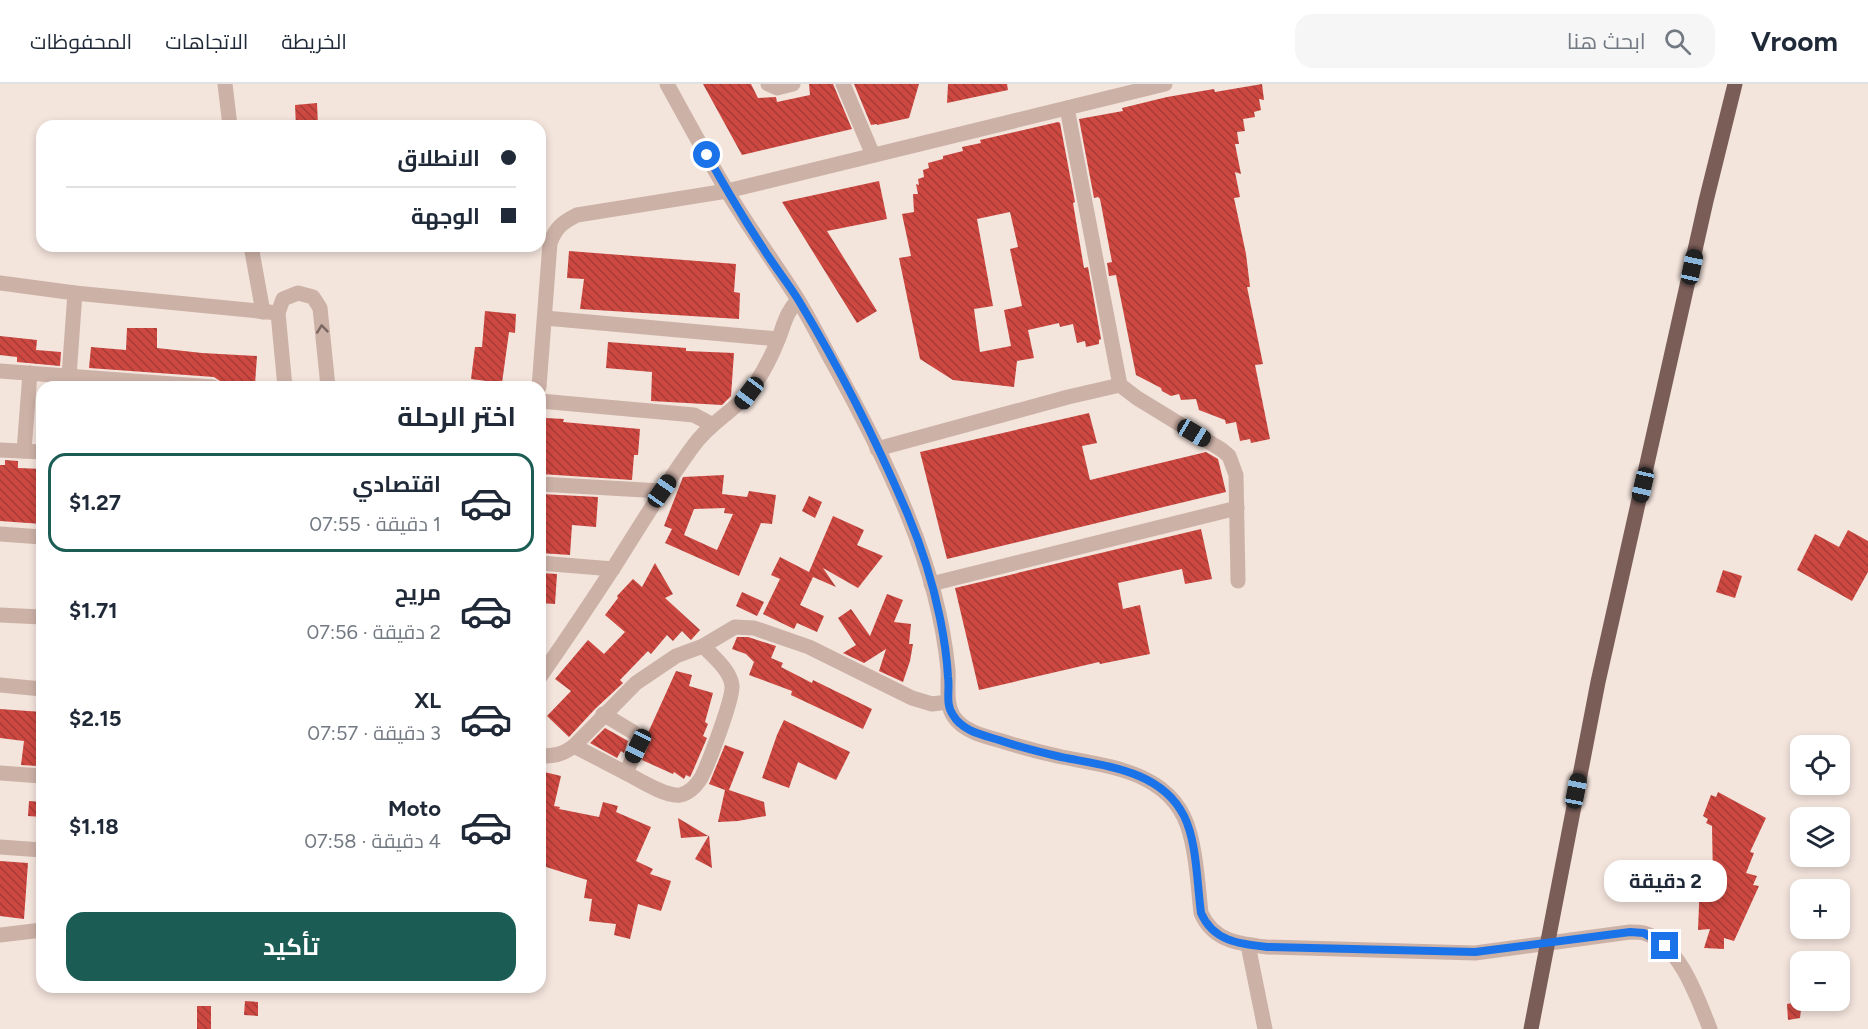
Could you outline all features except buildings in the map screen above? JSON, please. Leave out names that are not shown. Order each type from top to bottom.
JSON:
[{"type":"main road","points":[[1531,1029],[1598,682],[1706,201],[1736,84]]},
{"type":"street","points":[[225,84],[230,120]]},
{"type":"street","points":[[667,84],[727,191],[798,300],[848,389],[909,517],[932,584],[947,660],[948,702],[952,714],[959,723],[970,730],[1036,751],[1118,767],[1137,774],[1165,792],[1176,804],[1191,834],[1201,913],[1205,923],[1226,940],[1248,945],[1415,952],[1475,952],[1630,932],[1644,933],[1656,939],[1677,959],[1710,1029]]},
{"type":"street","points":[[768,84],[777,88],[793,84]]},
{"type":"street","points":[[843,84],[873,155]]},
{"type":"street","points":[[540,381],[550,243],[558,226],[577,215],[727,191],[1067,108],[1138,87],[1165,84]]},
{"type":"street","points":[[1067,108],[1120,385],[1229,456],[1236,475],[1238,581]]},
{"type":"street","points":[[253,252],[271,313],[284,381]]},
{"type":"street","points":[[0,283],[271,313]]},
{"type":"street","points":[[69,376],[75,293]]},
{"type":"street","points":[[271,313],[283,299],[291,294],[306,294],[318,303],[327,381]]},
{"type":"street","points":[[547,657],[613,569],[695,443],[711,424],[741,402],[756,383],[778,339],[785,318],[798,300]]},
{"type":"street","points":[[545,318],[778,339]]},
{"type":"street","points":[[0,371],[69,376],[97,381]]},
{"type":"street","points":[[24,451],[30,373]]},
{"type":"street","points":[[877,449],[1120,385]]},
{"type":"street","points":[[546,402],[694,415],[711,424]]},
{"type":"street","points":[[0,450],[36,452]]},
{"type":"street","points":[[546,484],[662,491]]},
{"type":"street","points":[[932,584],[1237,508]]},
{"type":"street","points":[[0,534],[36,537]]},
{"type":"street","points":[[546,564],[613,569]]},
{"type":"street","points":[[0,615],[36,617]]},
{"type":"street","points":[[546,756],[564,753],[574,746],[603,714],[636,683],[657,668],[676,656],[703,646],[735,627],[754,628],[809,647],[912,698],[932,704],[948,702]]},
{"type":"street","points":[[574,746],[670,795],[687,794],[701,778],[728,705],[732,687],[731,680],[722,666],[703,646]]},
{"type":"street","points":[[0,685],[36,688]]},
{"type":"street","points":[[603,714],[638,737],[638,746],[626,773]]},
{"type":"street","points":[[0,773],[36,776]]},
{"type":"street","points":[[0,847],[36,850]]},
{"type":"street","points":[[0,935],[36,931]]},
{"type":"street","points":[[1248,945],[1265,1029]]},
{"type":"route","points":[[707,155],[763,249],[798,300],[848,389],[909,517],[932,584],[947,660],[948,702],[952,714],[959,723],[984,736],[1014,745],[1118,767],[1137,774],[1165,792],[1176,804],[1191,834],[1201,913],[1205,923],[1226,940],[1242,945],[1267,947],[1475,952],[1630,932],[1644,933],[1665,946]]}]
